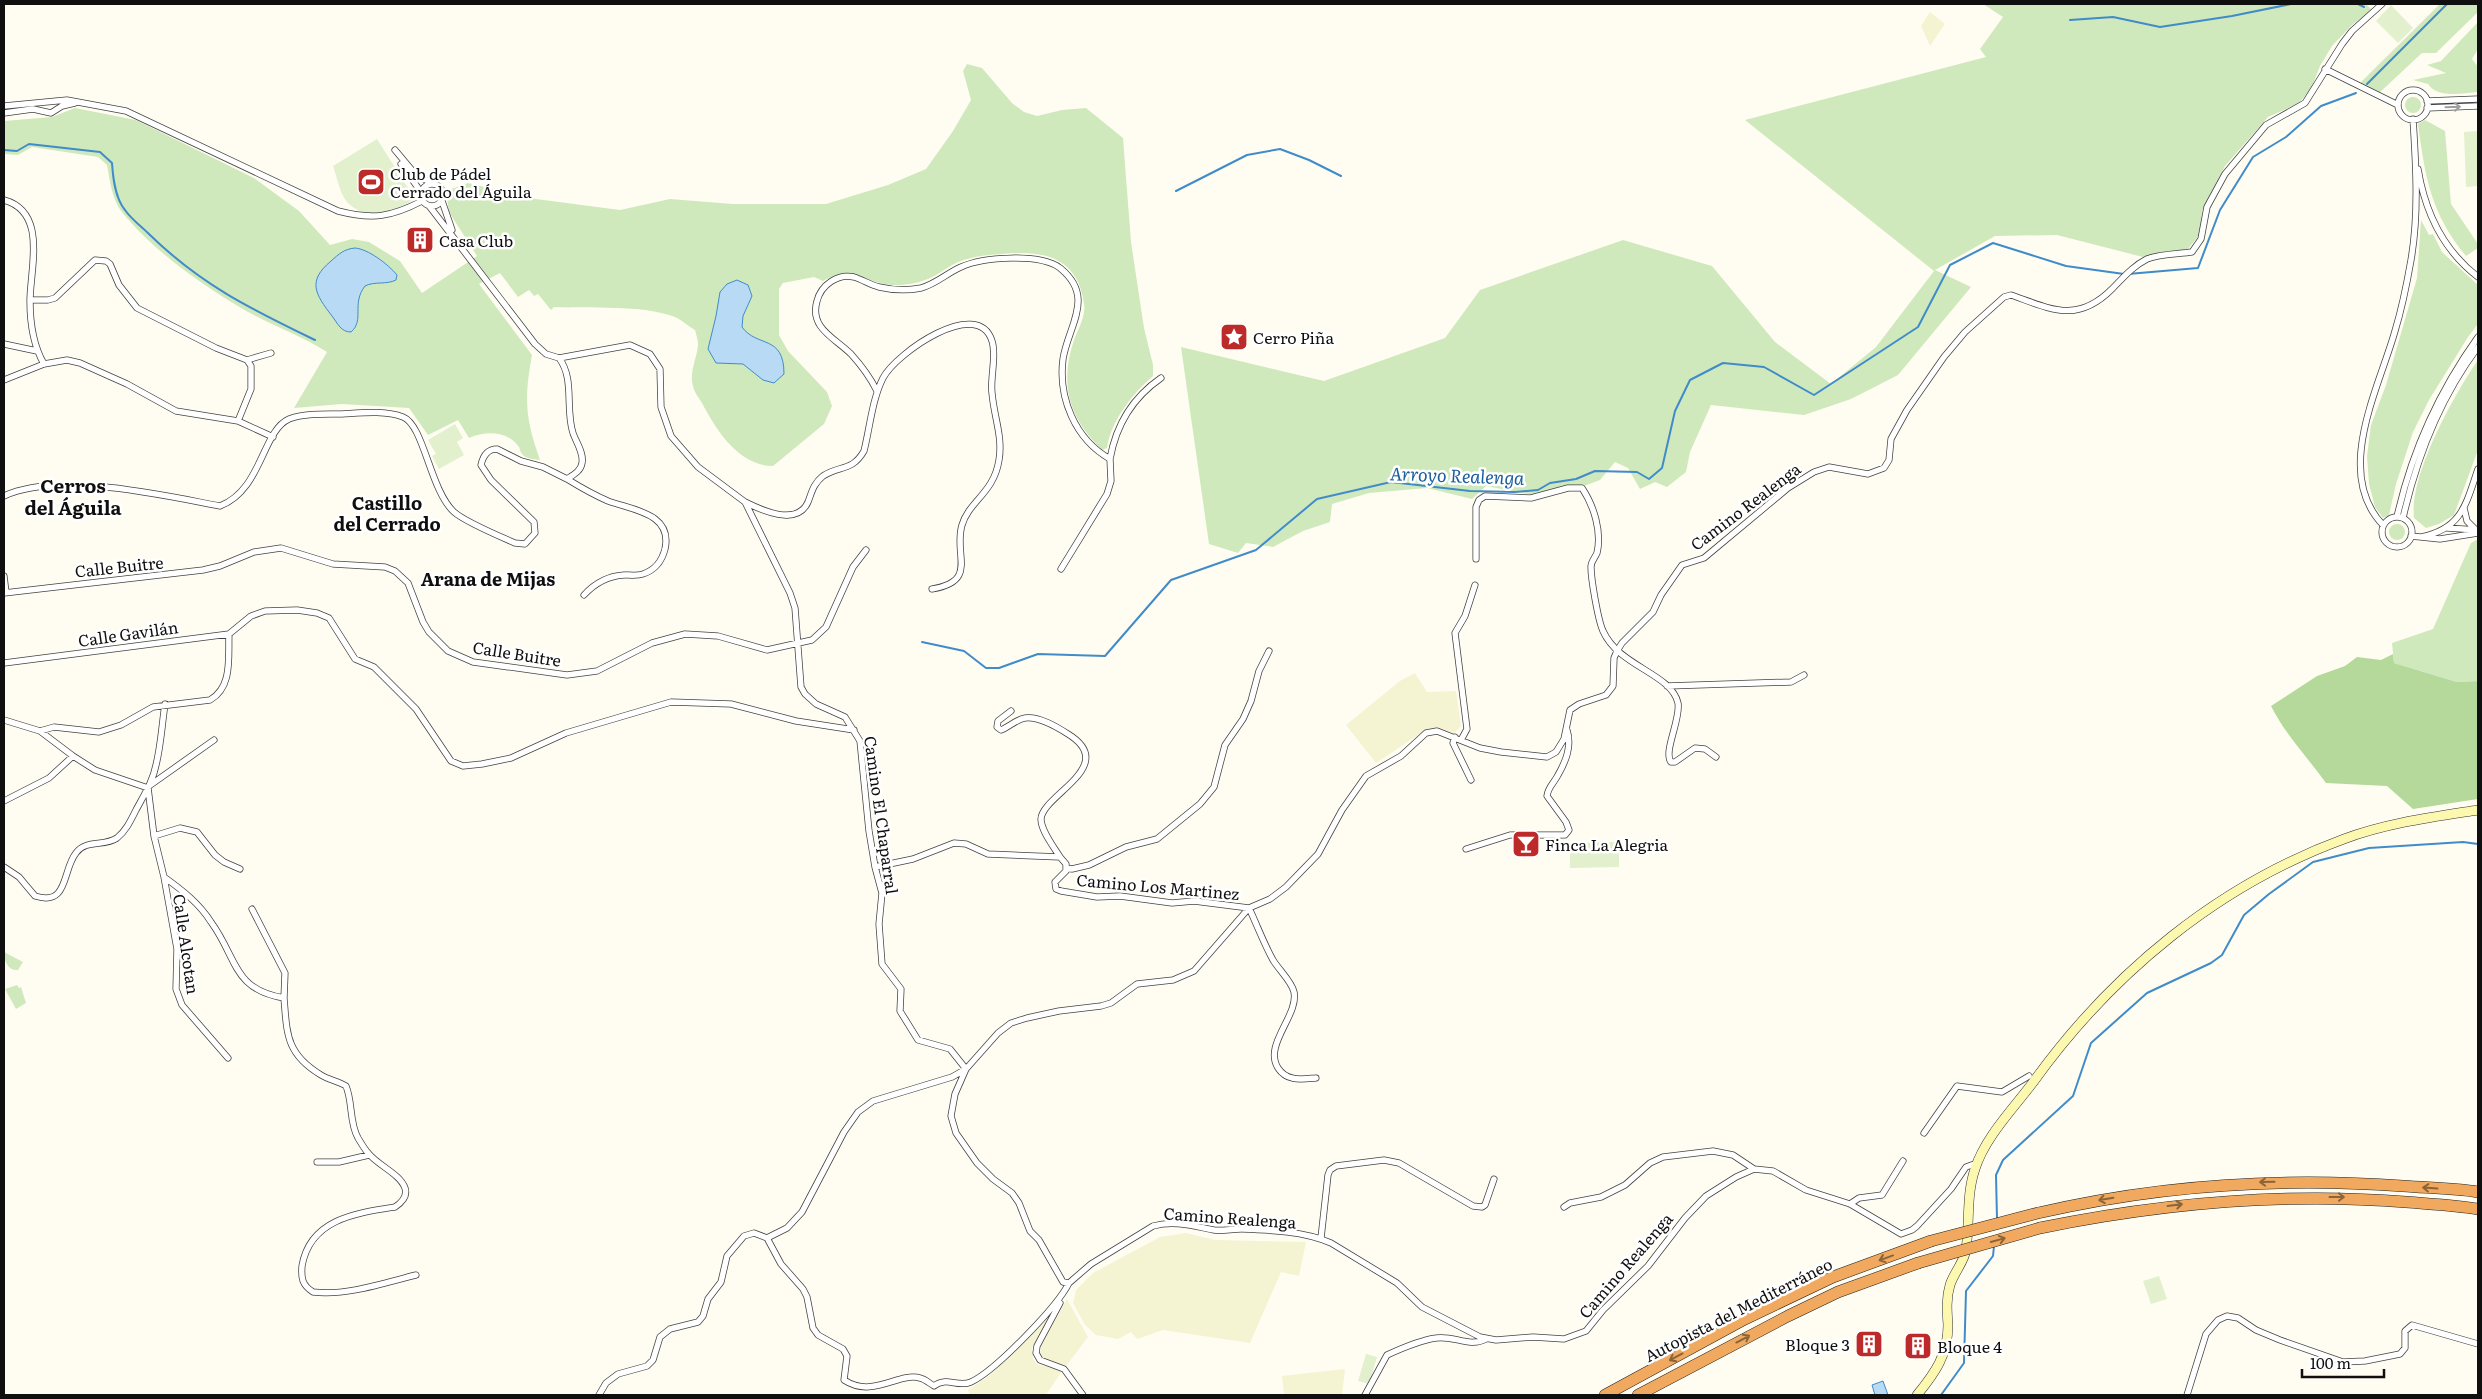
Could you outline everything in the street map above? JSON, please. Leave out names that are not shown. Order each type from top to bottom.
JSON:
[{"type":"highway","name":"Autopista del Mediterráneo","points":[[1605,1395],[1745,1319],[1833,1277],[1932,1241],[2038,1213],[2114,1198],[2189,1188],[2264,1182],[2345,1182],[2478,1192]]},
{"type":"highway","name":"Autopista del Mediterráneo","points":[[1638,1395],[1838,1292],[1918,1263],[2040,1228],[2121,1212],[2263,1198],[2346,1197],[2478,1209]]},
{"type":"street","points":[[2382,4],[2352,31],[2325,69],[2398,105],[2402,115],[2413,119],[2421,117],[2428,108],[2428,101],[2422,92],[2413,90],[2404,93],[2398,105]]},
{"type":"street","name":"Camino Realenga","points":[[1754,1169],[1714,1189],[1697,1204],[1639,1275],[1603,1310],[1581,1335],[1564,1339],[1534,1337],[1486,1339],[1422,1307],[1397,1283],[1321,1238],[1292,1233],[1214,1230],[1197,1225],[1163,1223],[1153,1226],[1091,1264],[1069,1283],[1062,1282],[1039,1240],[1030,1231],[1019,1203],[1012,1193],[977,1163],[956,1133],[952,1116],[955,1094],[966,1069],[998,1033],[1011,1023],[1059,1010],[1101,1006],[1112,1003],[1137,984],[1183,977],[1194,971],[1248,908],[1270,899],[1286,888],[1318,854],[1342,810],[1366,776],[1396,759],[1426,733],[1437,731],[1494,751],[1547,757],[1556,752],[1567,728],[1570,710],[1579,704],[1606,695],[1613,686],[1614,658],[1622,643],[1653,612],[1674,573],[1682,565],[1704,558],[1788,488],[1814,472],[1829,467],[1868,474],[1884,468],[1889,460],[1891,439],[1907,410],[1944,357],[1965,332],[2004,297],[2010,295],[2054,310],[2079,311],[2102,298],[2134,267],[2148,258],[2192,252],[2202,239],[2206,208],[2225,174],[2266,125],[2305,103],[2314,92],[2325,69]]},
{"type":"street","points":[[2428,101],[2478,99]]},
{"type":"street","points":[[48,101],[55,105],[54,112]]},
{"type":"street","points":[[47,112],[44,106],[48,101]]},
{"type":"street","points":[[4,106],[48,101],[79,102],[111,107],[141,117],[338,211],[360,217],[383,217],[422,201]]},
{"type":"street","points":[[4,113],[33,109],[54,112],[62,106],[79,102]]},
{"type":"street","points":[[2428,108],[2478,106]]},
{"type":"street","points":[[2383,525],[2390,518],[2400,518],[2411,526],[2412,536],[2406,544],[2392,546],[2384,540],[2383,525],[2374,516],[2363,488],[2361,464],[2368,415],[2395,330],[2411,259],[2416,212],[2413,119]]},
{"type":"street","points":[[2414,146],[2422,193],[2434,226],[2462,263],[2478,277]]},
{"type":"street","points":[[422,201],[421,192],[406,173],[395,150],[416,175],[442,190],[442,201],[448,223],[458,241]]},
{"type":"street","points":[[421,192],[426,186],[433,184]]},
{"type":"street","points":[[4,200],[13,202],[22,211],[31,227],[35,252],[30,318],[37,351],[44,364]]},
{"type":"street","points":[[422,201],[430,206],[535,344],[546,354],[559,358],[630,345],[650,354],[660,369],[661,407],[672,436],[698,467],[745,502],[772,513],[783,515],[800,512],[805,507],[817,481],[829,472],[848,467],[860,458],[864,451],[877,391],[887,371],[903,353],[946,330],[966,323],[972,323],[984,328],[991,338],[994,350],[991,384],[1000,436],[999,463],[991,484],[967,514],[961,526],[959,544],[962,559],[961,573],[951,585],[932,589]]},
{"type":"street","points":[[430,206],[437,206],[442,201]]},
{"type":"street","points":[[877,391],[859,363],[822,331],[818,323],[815,315],[817,301],[829,283],[848,276],[879,287],[908,289],[932,284],[970,264],[1025,258],[1045,260],[1066,274],[1072,283],[1078,300],[1078,318],[1063,359],[1062,381],[1066,401],[1080,431],[1093,446],[1110,459]]},
{"type":"street","points":[[30,300],[55,298],[90,264],[100,259],[110,264],[119,285],[138,308],[216,348],[248,360],[271,352]]},
{"type":"street","points":[[2400,518],[2404,484],[2418,441],[2436,402],[2458,365],[2478,337]]},
{"type":"street","points":[[4,344],[37,351]]},
{"type":"street","points":[[2400,518],[2424,443],[2441,405],[2462,368],[2478,347]]},
{"type":"street","points":[[559,358],[567,372],[570,420],[583,460],[578,471],[567,479]]},
{"type":"street","points":[[4,380],[44,364],[67,360],[80,363],[127,384],[176,411],[238,420],[273,436]]},
{"type":"street","points":[[238,420],[251,389],[251,366],[248,360]]},
{"type":"street","points":[[1060,569],[1107,494],[1111,481],[1110,459],[1114,439],[1125,415],[1141,394],[1161,378]]},
{"type":"street","points":[[4,496],[23,488],[45,484],[90,486],[220,506],[233,501],[241,493],[252,477],[273,436],[283,423],[296,417],[357,413],[403,417],[416,428],[428,466],[441,495],[455,513],[520,545],[532,538],[536,528],[534,522],[484,471],[481,465],[485,455],[497,449],[521,461],[543,467],[607,500],[652,515],[663,528],[666,537],[664,555],[654,568],[640,575],[615,576],[602,580],[584,595]]},
{"type":"street","points":[[2421,537],[2447,528],[2460,516],[2478,469]]},
{"type":"street","points":[[1476,559],[1476,507],[1479,500],[1485,496],[1531,498],[1568,488],[1582,488],[1596,514],[1598,545],[1591,569],[1601,628],[1608,643],[1617,652],[1667,686],[1678,702],[1678,713],[1669,759],[1671,762],[1676,762],[1695,748],[1716,756]]},
{"type":"street","name":"Camino El Chaparral","points":[[745,502],[790,593],[795,608],[799,680],[805,694],[816,704],[845,717],[860,741],[863,786],[875,867],[882,893],[879,924],[882,964],[901,989],[900,1011],[918,1040],[950,1049],[966,1069]]},
{"type":"street","points":[[2464,508],[2467,521],[2477,531]]},
{"type":"street","points":[[2447,528],[2477,531]]},
{"type":"street","points":[[2412,536],[2440,539],[2477,531]]},
{"type":"street","name":"Calle Buitre","points":[[5,593],[203,570],[220,566],[254,552],[281,548],[328,562],[377,566],[395,571],[408,583],[423,622],[438,642],[459,657],[489,666],[557,675],[585,674],[604,668],[652,643],[684,634],[718,636],[767,650],[812,640],[822,633],[853,567],[866,550]]},
{"type":"street","points":[[4,576],[5,593]]},
{"type":"street","points":[[1471,780],[1453,743],[1467,729],[1455,633],[1465,616],[1475,585]]},
{"type":"street","points":[[40,731],[54,727],[100,732],[121,725],[153,707],[165,704],[210,700],[217,696],[226,682],[229,634],[250,616],[266,611],[296,610],[317,613],[329,618],[355,658],[374,667],[416,709],[451,761],[463,766],[511,758],[566,733],[671,702],[731,704],[796,721],[854,730]]},
{"type":"street","name":"Calle Gavilán","points":[[4,663],[229,634]]},
{"type":"street","points":[[1066,868],[1072,869],[1089,865],[1126,847],[1158,839],[1200,804],[1214,787],[1225,744],[1243,719],[1251,701],[1259,671],[1269,651]]},
{"type":"street","points":[[1667,686],[1791,682],[1804,676]]},
{"type":"street","points":[[4,867],[19,877],[35,896],[43,898],[57,894],[65,882],[75,854],[85,845],[108,842],[125,831],[148,788],[156,765],[165,704]]},
{"type":"street","points":[[1011,710],[998,721],[998,727],[1001,730],[1025,718],[1038,720],[1070,735],[1080,745],[1085,755],[1084,765],[1077,778],[1042,812],[1041,821],[1060,856]]},
{"type":"street","points":[[4,720],[40,731],[73,756],[96,770],[148,788]]},
{"type":"street","points":[[1466,849],[1510,835],[1565,835],[1569,830],[1566,822],[1550,803],[1547,796],[1548,789],[1558,776],[1568,752],[1570,741],[1567,728]]},
{"type":"street","points":[[148,788],[164,773],[214,740]]},
{"type":"street","points":[[4,801],[50,778],[73,756]]},
{"type":"street","name":"Calle Alcotan","points":[[148,788],[154,836],[164,877],[177,949],[176,990],[182,1005],[228,1058]]},
{"type":"street","points":[[1916,1395],[1932,1376],[1946,1350],[1950,1285],[1966,1252],[1971,1185],[1977,1163],[1993,1137],[2041,1071],[2082,1020],[2140,963],[2178,930],[2242,888],[2282,865],[2345,839],[2386,826],[2478,810]]},
{"type":"street","points":[[154,836],[180,828],[197,832],[215,855],[224,862],[240,869]]},
{"type":"street","name":"Camino Los Martinez","points":[[875,867],[912,859],[954,844],[966,844],[988,854],[1060,856],[1066,868],[1055,882],[1056,888],[1061,892],[1097,897],[1120,896],[1172,903],[1194,901],[1248,908]]},
{"type":"street","points":[[164,877],[186,893],[210,919],[244,981],[255,990],[266,995],[284,998]]},
{"type":"street","points":[[1248,908],[1272,959],[1294,992],[1294,1003],[1275,1052],[1276,1064],[1282,1074],[1296,1080],[1316,1078]]},
{"type":"street","points":[[252,909],[285,973],[284,998],[287,1037],[290,1046],[315,1071],[346,1086],[350,1096],[351,1120],[357,1137],[369,1155],[402,1182],[406,1190],[401,1203],[395,1206],[343,1217],[321,1230],[306,1252],[301,1276],[303,1283],[313,1292],[323,1293],[350,1290],[416,1275]]},
{"type":"street","points":[[767,1238],[788,1228],[802,1212],[844,1132],[858,1112],[873,1101],[952,1077],[966,1069]]},
{"type":"street","points":[[1924,1133],[1957,1086],[2002,1092],[2029,1076]]},
{"type":"street","points":[[1564,1207],[1570,1203],[1592,1200],[1625,1185],[1650,1163],[1663,1156],[1713,1152],[1733,1155],[1754,1169],[1773,1171],[1806,1190],[1850,1204],[1896,1233],[1906,1234],[1917,1226],[1951,1189],[1966,1167],[1977,1163]]},
{"type":"street","points":[[317,1162],[339,1162],[369,1155]]},
{"type":"street","points":[[1321,1238],[1328,1175],[1330,1170],[1336,1166],[1384,1160],[1400,1162],[1473,1206],[1482,1207],[1485,1205],[1494,1179]]},
{"type":"street","points":[[1850,1204],[1859,1198],[1882,1195],[1903,1161]]},
{"type":"street","points":[[598,1395],[606,1383],[618,1374],[647,1366],[653,1360],[660,1337],[670,1329],[698,1322],[703,1316],[708,1299],[721,1282],[727,1256],[744,1236],[754,1233],[767,1238],[781,1264],[803,1289],[807,1297],[813,1328],[818,1335],[843,1349],[847,1356],[848,1364],[843,1375],[844,1380],[851,1385],[878,1388],[915,1377],[922,1378],[934,1386],[945,1381],[964,1384],[971,1382],[1013,1347],[1064,1294]]},
{"type":"street","points":[[1069,1283],[1037,1346],[1036,1353],[1040,1360],[1064,1369],[1083,1395]]},
{"type":"street","points":[[2187,1395],[2206,1334],[2218,1320],[2227,1316],[2238,1318],[2256,1330],[2283,1341],[2343,1362],[2366,1361],[2400,1354],[2405,1348],[2405,1331],[2412,1326],[2478,1344]]},
{"type":"street","points":[[1365,1395],[1387,1355],[1435,1338],[1448,1337],[1470,1343],[1479,1343],[1486,1339]]},
{"type":"green space","points":[[1983,4],[2366,4],[2372,10],[2352,25],[2332,46],[2320,66],[2311,89],[2298,104],[2268,117],[2225,166],[2202,211],[2200,234],[2188,249],[2143,257],[2057,235],[1995,236],[1935,270],[1971,287],[1898,375],[1851,399],[1804,415],[1711,405],[1690,452],[1686,472],[1667,487],[1655,482],[1640,489],[1628,468],[1615,462],[1600,480],[1573,490],[1538,496],[1486,486],[1472,499],[1427,488],[1369,493],[1332,504],[1330,522],[1303,531],[1273,547],[1246,543],[1238,553],[1209,544],[1181,347],[1324,381],[1445,338],[1480,290],[1623,240],[1712,266],[1775,342],[1831,384],[1876,347],[1934,271],[1745,120],[1986,57],[1980,49],[2003,17]]},
{"type":"green space","points":[[2440,4],[2478,4],[2478,12],[2436,53],[2422,53],[2378,94],[2360,83]]},
{"type":"green space","points":[[2391,5],[2413,28],[2398,43],[2376,21]]},
{"type":"green space","points":[[1930,12],[1945,24],[1930,46],[1921,26]]},
{"type":"green space","points":[[2478,22],[2478,49],[2472,59],[2478,67],[2478,92],[2451,94],[2438,92],[2428,84],[2413,80],[2446,73],[2427,65],[2441,61]]},
{"type":"green space","points":[[967,64],[982,68],[1012,103],[1024,112],[1037,116],[1062,110],[1086,108],[1123,138],[1131,242],[1144,328],[1153,365],[1153,376],[1130,400],[1113,428],[1107,448],[1102,450],[1082,426],[1075,413],[1068,386],[1067,371],[1070,356],[1084,313],[1080,288],[1074,275],[1066,266],[1044,255],[1017,253],[966,259],[930,278],[903,285],[885,284],[851,275],[838,275],[823,281],[814,277],[783,283],[779,289],[779,335],[788,351],[827,392],[832,406],[824,424],[773,466],[750,460],[730,445],[714,424],[695,393],[692,376],[698,345],[695,330],[675,317],[647,310],[554,307],[551,310],[538,294],[534,296],[529,290],[518,297],[500,273],[479,284],[532,355],[527,408],[531,432],[540,460],[524,456],[514,441],[502,435],[489,433],[469,438],[458,420],[428,435],[409,408],[342,404],[294,408],[327,352],[248,312],[198,280],[164,254],[122,212],[112,190],[107,165],[98,157],[32,147],[18,155],[4,154],[4,121],[52,117],[75,108],[136,120],[254,178],[299,211],[330,245],[352,239],[369,242],[400,261],[422,293],[477,256],[449,212],[446,191],[468,183],[536,199],[620,210],[670,199],[733,204],[826,204],[888,185],[926,169],[953,131],[971,100],[963,71]]},
{"type":"green space","points":[[2410,97],[2416,97],[2421,102],[2419,111],[2410,113],[2405,108],[2405,102]]},
{"type":"green space","points":[[2425,120],[2445,131],[2451,204],[2478,244],[2478,248],[2466,256],[2454,240],[2437,210],[2427,178],[2418,124]]},
{"type":"green space","points":[[2478,131],[2478,186],[2466,187],[2464,132]]},
{"type":"green space","name":"Club de Pádel Cerrado del Águila","points":[[377,139],[415,199],[382,213],[364,212],[348,203],[341,191],[333,166]]},
{"type":"green space","points":[[2421,220],[2429,235],[2433,234],[2442,252],[2478,285],[2478,324],[2429,400],[2413,432],[2396,484],[2389,515],[2383,518],[2375,507],[2369,484],[2367,456],[2371,425],[2386,385],[2417,278]]},
{"type":"green space","points":[[2478,360],[2478,450],[2454,515],[2439,524],[2426,528],[2414,518],[2414,500],[2419,480],[2435,436],[2457,393]]},
{"type":"green space","points":[[455,424],[463,438],[457,442],[464,455],[439,469],[432,456],[436,454],[428,440]]},
{"type":"green space","points":[[2397,524],[2403,526],[2405,532],[2403,538],[2397,540],[2391,538],[2389,532],[2391,526]]},
{"type":"green space","points":[[2478,539],[2478,681],[2457,682],[2394,663],[2392,643],[2433,629],[2471,543]]},
{"type":"green space","points":[[2393,654],[2394,663],[2457,682],[2478,681],[2478,799],[2413,809],[2387,786],[2326,783],[2290,736],[2271,706],[2317,676],[2345,666],[2357,657],[2381,660]]},
{"type":"green space","points":[[1415,673],[1427,692],[1456,691],[1461,726],[1454,733],[1437,728],[1424,731],[1376,763],[1346,725],[1400,681]]},
{"type":"green space","points":[[1619,842],[1619,867],[1570,868],[1570,843]]},
{"type":"green space","points":[[4,952],[23,962],[18,970],[12,969],[7,965]]},
{"type":"green space","points":[[17,985],[19,988],[21,987],[26,1003],[16,1009],[5,989]]},
{"type":"green space","points":[[1186,1233],[1215,1240],[1306,1242],[1299,1276],[1281,1272],[1250,1343],[1163,1330],[1137,1339],[1131,1332],[1118,1339],[1096,1335],[1085,1325],[1073,1303],[1076,1290],[1093,1273],[1160,1237]]},
{"type":"green space","points":[[2159,1276],[2167,1299],[2151,1304],[2143,1281]]},
{"type":"green space","points":[[1067,1299],[1088,1337],[1066,1366],[1050,1362],[1043,1358],[1040,1353],[1041,1346]]},
{"type":"green space","points":[[1053,1311],[1032,1348],[1033,1359],[1037,1364],[1062,1371],[1046,1395],[970,1395],[968,1390],[989,1376]]},
{"type":"green space","points":[[1366,1354],[1377,1357],[1369,1384],[1358,1381]]},
{"type":"green space","points":[[1345,1369],[1342,1395],[1284,1395],[1282,1376]]},
{"type":"water","points":[[355,248],[366,251],[377,258],[397,275],[396,280],[365,286],[359,299],[357,322],[351,332],[348,332],[340,327],[321,301],[316,288],[316,281],[323,268],[334,258],[345,251]]},
{"type":"water","points":[[737,280],[748,285],[752,296],[743,316],[742,327],[755,338],[775,347],[783,361],[784,374],[774,383],[763,380],[743,364],[716,363],[708,349],[720,292],[727,284]]},
{"type":"water","points":[[1883,1381],[1888,1395],[1875,1395],[1872,1385]]},
{"type":"waterway","points":[[2070,20],[2113,17],[2160,27],[2232,16],[2291,4]]},
{"type":"waterway","points":[[2358,4],[2364,7]]},
{"type":"waterway","name":"Arroyo Realenga","points":[[2367,84],[2447,4]]},
{"type":"waterway","name":"Arroyo Realenga","points":[[2128,274],[2198,268],[2220,210],[2253,157],[2286,137],[2321,106],[2356,93]]},
{"type":"waterway","points":[[4,150],[17,151],[29,144],[100,152],[112,163],[115,188],[119,200],[127,213],[168,252],[208,282],[248,306],[315,340]]},
{"type":"waterway","points":[[1176,191],[1247,155],[1280,149],[1309,160],[1341,176]]},
{"type":"waterway","name":"Arroyo Realenga","points":[[922,642],[964,651],[986,668],[999,668],[1038,654],[1105,656],[1171,580],[1256,550],[1317,499],[1391,482],[1470,491],[1515,492],[1538,490],[1550,483],[1576,479],[1595,471],[1637,472],[1649,479],[1662,468],[1675,411],[1690,380],[1723,363],[1764,367],[1814,395],[1918,327],[1950,265],[1993,243],[2066,266],[2124,274]]},
{"type":"waterway","points":[[1997,1219],[1996,1175],[2003,1160],[2073,1096],[2091,1043],[2147,993],[2211,963],[2222,955],[2244,915],[2269,894],[2313,862],[2369,848],[2463,842],[2478,844]]},
{"type":"waterway","points":[[1941,1395],[1964,1363],[1966,1291],[1993,1256],[1994,1246]]},
{"type":"place","name":"Club de Pádel Cerrado del Águila","points":[[371,182]]},
{"type":"place","name":"Casa Club","points":[[420,240]]},
{"type":"place","name":"Cerro Piña","points":[[1234,337]]},
{"type":"place","name":"Finca La Alegria","points":[[1526,844]]},
{"type":"place","name":"Bloque 3","points":[[1869,1344]]},
{"type":"place","name":"Bloque 4","points":[[1918,1346]]},
{"type":"district","name":"Cerros del Águila","points":[[73,496]]},
{"type":"district","name":"Castillo del Cerrado","points":[[387,512]]},
{"type":"district","name":"Arana de Mijas","points":[[488,578]]}]
